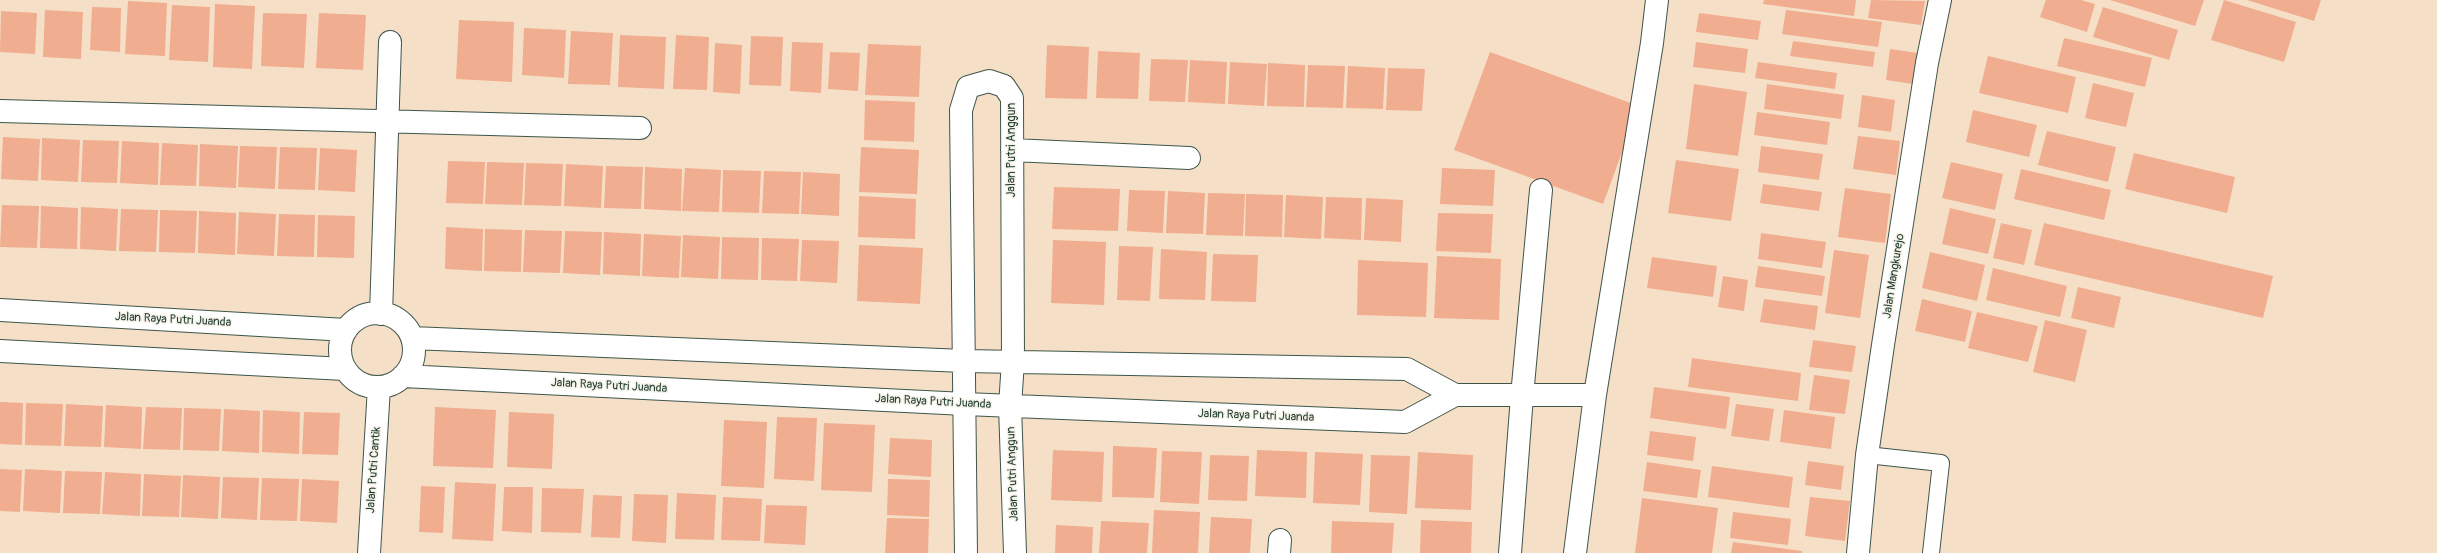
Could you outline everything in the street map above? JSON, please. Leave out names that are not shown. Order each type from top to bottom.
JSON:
[{"type":"street","points":[[1575,553],[1595,395],[1651,51],[1657,0]]},
{"type":"street","name":"Jalan Mangkurejo","points":[[1858,553],[1867,455],[1883,345],[1927,63],[1940,0]]},
{"type":"street","points":[[381,314],[386,121],[390,42]]},
{"type":"street","name":"Jalan Putri Anggun","points":[[966,553],[961,110],[968,87],[989,81],[1004,86],[1012,98],[1012,361],[1010,406],[1015,553]]},
{"type":"street","points":[[0,111],[640,128]]},
{"type":"street","points":[[1012,150],[1189,158]]},
{"type":"street","points":[[1510,553],[1522,396],[1541,190]]},
{"type":"street","name":"Jalan Raya Putri Juanda","points":[[0,310],[346,330]]},
{"type":"street","points":[[381,314],[394,318],[405,326],[412,338],[414,351],[411,364],[403,376],[392,384],[379,387],[360,383],[354,380],[345,369],[340,356],[341,343],[346,330],[355,320],[367,315],[381,314]]},
{"type":"street","name":"Jalan Raya Putri Juanda","points":[[412,338],[964,361],[1407,369],[1455,395],[1595,395]]},
{"type":"street","points":[[0,351],[345,369]]},
{"type":"street","name":"Jalan Raya Putri Juanda","points":[[403,376],[965,404],[1405,422],[1455,395]]},
{"type":"street","name":"Jalan Putri Cantik","points":[[369,553],[379,387]]},
{"type":"lane","points":[[1867,455],[1941,463],[1931,553]]},
{"type":"building","points":[[1764,0],[1856,0],[1854,16],[1763,4]]},
{"type":"building","points":[[1871,0],[1925,1],[1921,25],[1868,18]]},
{"type":"building","points":[[2046,0],[2081,0],[2095,4],[2087,32],[2040,17]]},
{"type":"building","points":[[2110,0],[2204,0],[2195,26]]},
{"type":"building","points":[[2224,0],[2296,22],[2284,62],[2211,40]]},
{"type":"building","points":[[2247,0],[2321,0],[2314,21]]},
{"type":"building","points":[[128,1],[167,3],[165,56],[125,54]]},
{"type":"building","points":[[215,4],[255,6],[252,69],[213,67]]},
{"type":"building","points":[[172,5],[210,7],[208,62],[169,60]]},
{"type":"building","points":[[92,7],[121,8],[120,52],[90,50]]},
{"type":"building","points":[[2103,7],[2178,30],[2169,60],[2093,37]]},
{"type":"building","points":[[45,10],[83,12],[81,59],[43,57]]},
{"type":"building","points":[[1786,10],[1882,22],[1878,47],[1782,34]]},
{"type":"building","points":[[1,11],[37,13],[35,54],[0,52]]},
{"type":"building","points":[[263,13],[307,14],[304,68],[261,66]]},
{"type":"building","points":[[319,13],[366,15],[363,70],[316,68]]},
{"type":"building","points":[[1699,13],[1761,21],[1758,40],[1696,32]]},
{"type":"building","points":[[459,20],[514,22],[512,82],[456,79]]},
{"type":"building","points":[[524,28],[566,30],[564,78],[522,75]]},
{"type":"building","points":[[571,31],[613,33],[610,85],[568,84]]},
{"type":"building","points":[[620,35],[666,37],[664,89],[618,87]]},
{"type":"building","points":[[676,35],[709,37],[707,90],[673,89]]},
{"type":"building","points":[[751,36],[783,37],[781,86],[749,85]]},
{"type":"building","points":[[2064,38],[2152,58],[2145,87],[2057,66]]},
{"type":"building","points":[[1793,41],[1875,52],[1873,67],[1790,56]]},
{"type":"building","points":[[792,42],[823,43],[821,93],[790,91]]},
{"type":"building","points":[[1696,42],[1748,49],[1745,73],[1693,67]]},
{"type":"building","points":[[715,43],[742,45],[740,94],[713,92]]},
{"type":"building","points":[[868,44],[921,46],[919,97],[865,95]]},
{"type":"building","points":[[1047,45],[1089,47],[1087,99],[1045,98]]},
{"type":"building","points":[[1890,49],[1918,53],[1913,84],[1886,80]]},
{"type":"building","points":[[1098,51],[1140,53],[1138,99],[1096,98]]},
{"type":"building","points":[[830,52],[860,53],[858,91],[828,89]]},
{"type":"building","points":[[1490,52],[1639,106],[1603,204],[1454,150]]},
{"type":"building","points":[[1988,56],[2076,77],[2068,113],[1979,93]]},
{"type":"building","points":[[1151,59],[1188,60],[1185,102],[1149,101]]},
{"type":"building","points":[[1190,60],[1227,62],[1225,104],[1188,102]]},
{"type":"building","points":[[1230,62],[1267,64],[1264,106],[1228,104]]},
{"type":"building","points":[[1758,62],[1837,73],[1835,89],[1755,78]]},
{"type":"building","points":[[1268,63],[1305,65],[1304,107],[1267,106]]},
{"type":"building","points":[[1308,65],[1345,66],[1343,108],[1306,107]]},
{"type":"building","points":[[1348,66],[1385,68],[1383,109],[1346,108]]},
{"type":"building","points":[[1388,68],[1425,69],[1422,111],[1386,110]]},
{"type":"building","points":[[2093,83],[2134,93],[2126,127],[2085,118]]},
{"type":"building","points":[[1694,84],[1747,92],[1738,156],[1686,149]]},
{"type":"building","points":[[1767,84],[1844,95],[1841,119],[1764,109]]},
{"type":"building","points":[[1862,95],[1895,100],[1891,132],[1858,127]]},
{"type":"building","points":[[865,100],[915,102],[914,142],[864,140]]},
{"type":"building","points":[[1973,110],[2037,125],[2029,157],[1966,142]]},
{"type":"building","points":[[1757,112],[1830,122],[1827,145],[1754,135]]},
{"type":"building","points":[[2047,131],[2116,147],[2108,182],[2038,165]]},
{"type":"building","points":[[1858,136],[1900,141],[1896,175],[1853,169]]},
{"type":"building","points":[[3,137],[40,139],[38,181],[1,179]]},
{"type":"building","points":[[42,138],[80,140],[78,182],[41,180]]},
{"type":"building","points":[[83,140],[119,141],[117,183],[81,182]]},
{"type":"building","points":[[122,141],[159,143],[158,185],[120,183]]},
{"type":"building","points":[[162,143],[198,145],[196,186],[160,185]]},
{"type":"building","points":[[200,144],[238,146],[236,188],[199,186]]},
{"type":"building","points":[[240,146],[277,147],[275,189],[238,187]]},
{"type":"building","points":[[1761,146],[1823,154],[1819,180],[1758,172]]},
{"type":"building","points":[[280,147],[317,148],[315,190],[278,189]]},
{"type":"building","points":[[861,147],[919,150],[917,194],[859,192]]},
{"type":"building","points":[[320,148],[357,150],[355,192],[318,190]]},
{"type":"building","points":[[2134,153],[2235,177],[2227,213],[2125,189]]},
{"type":"building","points":[[1676,160],[1739,169],[1731,221],[1668,213]]},
{"type":"building","points":[[448,161],[485,162],[483,204],[446,203]]},
{"type":"building","points":[[487,162],[524,163],[522,205],[485,204]]},
{"type":"building","points":[[1951,162],[2003,174],[1995,210],[1942,198]]},
{"type":"building","points":[[526,163],[563,164],[561,206],[524,205]]},
{"type":"building","points":[[566,164],[603,166],[601,208],[564,206]]},
{"type":"building","points":[[606,166],[643,167],[641,209],[604,208]]},
{"type":"building","points":[[645,167],[682,169],[681,211],[644,209]]},
{"type":"building","points":[[685,168],[721,170],[719,212],[682,211]]},
{"type":"building","points":[[1442,168],[1495,170],[1493,206],[1440,204]]},
{"type":"building","points":[[2021,169],[2111,190],[2104,220],[2014,199]]},
{"type":"building","points":[[723,170],[761,171],[759,213],[722,212]]},
{"type":"building","points":[[764,171],[801,172],[799,214],[762,213]]},
{"type":"building","points":[[803,172],[840,174],[839,216],[801,214]]},
{"type":"building","points":[[1763,184],[1822,192],[1819,211],[1760,203]]},
{"type":"building","points":[[1054,187],[1120,189],[1118,231],[1052,229]]},
{"type":"building","points":[[1845,188],[1891,194],[1885,243],[1838,237]]},
{"type":"building","points":[[1129,190],[1165,191],[1163,233],[1127,231]]},
{"type":"building","points":[[1168,191],[1205,193],[1203,234],[1166,233]]},
{"type":"building","points":[[1208,193],[1245,194],[1243,236],[1206,235]]},
{"type":"building","points":[[1246,194],[1283,195],[1282,237],[1245,236]]},
{"type":"building","points":[[1286,195],[1323,197],[1321,239],[1284,237]]},
{"type":"building","points":[[859,196],[916,199],[915,239],[858,237]]},
{"type":"building","points":[[1326,197],[1362,198],[1361,240],[1324,238]]},
{"type":"building","points":[[1366,198],[1403,200],[1401,242],[1364,240]]},
{"type":"building","points":[[2,205],[39,206],[37,248],[0,247]]},
{"type":"building","points":[[41,206],[78,208],[77,249],[40,248]]},
{"type":"building","points":[[81,207],[118,209],[116,251],[80,249]]},
{"type":"building","points":[[1950,208],[1996,219],[1988,254],[1942,244]]},
{"type":"building","points":[[121,209],[158,210],[156,252],[119,251]]},
{"type":"building","points":[[160,210],[197,211],[195,253],[159,252]]},
{"type":"building","points":[[199,211],[236,213],[235,255],[198,253]]},
{"type":"building","points":[[239,212],[276,214],[274,256],[237,254]]},
{"type":"building","points":[[1438,213],[1493,214],[1491,253],[1436,251]]},
{"type":"building","points":[[279,214],[315,215],[314,257],[277,256]]},
{"type":"building","points":[[318,215],[355,216],[354,258],[317,257]]},
{"type":"building","points":[[2001,223],[2032,230],[2024,265],[1993,258]]},
{"type":"building","points":[[2044,223],[2273,276],[2263,318],[2034,265]]},
{"type":"building","points":[[446,227],[483,229],[482,271],[445,269]]},
{"type":"building","points":[[485,229],[522,230],[521,272],[484,271]]},
{"type":"building","points":[[525,230],[562,231],[560,273],[523,272]]},
{"type":"building","points":[[565,231],[602,232],[600,275],[563,273]]},
{"type":"building","points":[[604,232],[641,234],[640,276],[603,274]]},
{"type":"building","points":[[1761,233],[1826,242],[1822,268],[1758,259]]},
{"type":"building","points":[[644,234],[681,236],[679,278],[642,276]]},
{"type":"building","points":[[683,235],[720,237],[718,279],[681,277]]},
{"type":"building","points":[[722,237],[759,238],[758,280],[721,279]]},
{"type":"building","points":[[762,238],[799,239],[797,281],[761,280]]},
{"type":"building","points":[[802,240],[839,241],[837,283],[800,281]]},
{"type":"building","points":[[1053,240],[1106,242],[1104,305],[1051,303]]},
{"type":"building","points":[[859,245],[923,248],[920,304],[857,301]]},
{"type":"building","points":[[1119,246],[1153,247],[1150,301],[1117,300]]},
{"type":"building","points":[[1161,249],[1207,252],[1205,300],[1159,299]]},
{"type":"building","points":[[1834,250],[1869,255],[1860,318],[1825,313]]},
{"type":"building","points":[[1930,252],[1985,265],[1977,301],[1922,288]]},
{"type":"building","points":[[1213,254],[1258,255],[1256,302],[1211,301]]},
{"type":"building","points":[[1437,256],[1501,259],[1499,320],[1434,318]]},
{"type":"building","points":[[1652,257],[1717,266],[1713,297],[1647,288]]},
{"type":"building","points":[[1358,260],[1428,263],[1426,317],[1357,315]]},
{"type":"building","points":[[1758,266],[1825,276],[1822,296],[1755,287]]},
{"type":"building","points":[[1993,268],[2067,286],[2060,317],[1986,300]]},
{"type":"building","points":[[1723,276],[1748,280],[1744,311],[1718,307]]},
{"type":"building","points":[[2078,287],[2121,297],[2114,328],[2071,318]]},
{"type":"building","points":[[1764,299],[1818,306],[1815,330],[1760,322]]},
{"type":"building","points":[[1922,299],[1972,311],[1965,342],[1915,331]]},
{"type":"building","points":[[1977,312],[2038,326],[2028,362],[1968,348]]},
{"type":"building","points":[[2045,320],[2087,330],[2075,382],[2033,372]]},
{"type":"building","points":[[1813,340],[1856,346],[1852,372],[1809,367]]},
{"type":"building","points":[[1692,358],[1801,373],[1798,401],[1688,387]]},
{"type":"building","points":[[1814,375],[1850,380],[1845,414],[1809,410]]},
{"type":"building","points":[[1654,387],[1730,397],[1726,429],[1650,418]]},
{"type":"building","points":[[0,402],[23,403],[22,445],[0,444]]},
{"type":"building","points":[[26,403],[63,404],[61,446],[25,445]]},
{"type":"building","points":[[66,404],[103,406],[101,447],[64,446]]},
{"type":"building","points":[[1736,404],[1774,409],[1769,441],[1731,436]]},
{"type":"building","points":[[106,405],[142,407],[141,449],[104,447]]},
{"type":"building","points":[[146,407],[182,408],[180,450],[143,449]]},
{"type":"building","points":[[435,407],[496,410],[493,468],[433,466]]},
{"type":"building","points":[[184,408],[221,409],[219,451],[183,450]]},
{"type":"building","points":[[224,409],[260,411],[259,453],[222,451]]},
{"type":"building","points":[[263,410],[300,412],[299,454],[262,452]]},
{"type":"building","points":[[1784,410],[1835,417],[1831,449],[1780,442]]},
{"type":"building","points":[[304,412],[340,413],[338,455],[302,454]]},
{"type":"building","points":[[509,412],[554,414],[552,469],[507,467]]},
{"type":"building","points":[[777,417],[817,418],[814,481],[774,479]]},
{"type":"building","points":[[724,420],[767,422],[764,488],[721,486]]},
{"type":"building","points":[[824,423],[875,425],[872,492],[821,490]]},
{"type":"building","points":[[1650,431],[1696,437],[1693,461],[1647,455]]},
{"type":"building","points":[[890,438],[932,440],[931,477],[888,474]]},
{"type":"building","points":[[1113,446],[1157,448],[1154,498],[1112,497]]},
{"type":"building","points":[[1053,450],[1104,452],[1102,502],[1051,500]]},
{"type":"building","points":[[1257,450],[1307,452],[1306,498],[1255,496]]},
{"type":"building","points":[[1162,451],[1202,452],[1199,504],[1160,502]]},
{"type":"building","points":[[1315,452],[1363,454],[1360,505],[1313,503]]},
{"type":"building","points":[[1418,452],[1473,455],[1471,510],[1415,508]]},
{"type":"building","points":[[1210,455],[1249,456],[1247,501],[1208,500]]},
{"type":"building","points":[[1371,455],[1410,456],[1407,514],[1369,512]]},
{"type":"building","points":[[1808,461],[1844,466],[1841,490],[1805,485]]},
{"type":"building","points":[[1647,462],[1701,470],[1697,498],[1643,491]]},
{"type":"building","points":[[1712,466],[1793,477],[1789,508],[1708,497]]},
{"type":"building","points":[[0,469],[22,470],[20,512],[0,511]]},
{"type":"building","points":[[25,469],[62,471],[60,513],[23,511]]},
{"type":"building","points":[[65,471],[102,472],[100,514],[63,513]]},
{"type":"building","points":[[105,472],[141,474],[140,516],[102,514]]},
{"type":"building","points":[[144,474],[181,476],[179,517],[142,516]]},
{"type":"building","points":[[183,475],[220,477],[218,519],[181,517]]},
{"type":"building","points":[[223,477],[259,478],[257,520],[221,518]]},
{"type":"building","points":[[262,478],[299,479],[297,521],[260,520]]},
{"type":"building","points":[[302,479],[339,481],[337,523],[300,521]]},
{"type":"building","points":[[888,479],[930,480],[929,517],[887,515]]},
{"type":"building","points":[[455,482],[496,484],[493,541],[452,539]]},
{"type":"building","points":[[421,486],[445,487],[443,533],[419,532]]},
{"type":"building","points":[[504,487],[533,487],[532,533],[502,531]]},
{"type":"building","points":[[542,488],[584,489],[581,533],[541,532]]},
{"type":"building","points":[[677,493],[716,495],[714,540],[675,539]]},
{"type":"building","points":[[634,494],[668,495],[666,543],[632,541]]},
{"type":"building","points":[[593,495],[622,496],[620,538],[591,537]]},
{"type":"building","points":[[723,497],[762,499],[760,541],[721,540]]},
{"type":"building","points":[[1810,497],[1850,501],[1845,541],[1805,536]]},
{"type":"building","points":[[1642,498],[1718,508],[1712,553],[1635,553]]},
{"type":"building","points":[[766,505],[807,506],[805,545],[764,543]]},
{"type":"building","points":[[1154,510],[1200,512],[1198,553],[1152,553]]},
{"type":"building","points":[[1733,512],[1791,519],[1788,545],[1730,538]]},
{"type":"building","points":[[1211,517],[1252,519],[1250,553],[1209,553]]},
{"type":"building","points":[[887,518],[929,519],[928,553],[885,553]]},
{"type":"building","points":[[1421,520],[1472,522],[1471,553],[1420,553]]},
{"type":"building","points":[[1101,521],[1149,523],[1147,553],[1099,553]]},
{"type":"building","points":[[1332,521],[1394,523],[1392,553],[1331,553]]},
{"type":"building","points":[[1056,525],[1093,527],[1092,553],[1055,553]]},
{"type":"building","points":[[1733,542],[1802,551],[1802,553],[1731,553]]}]
